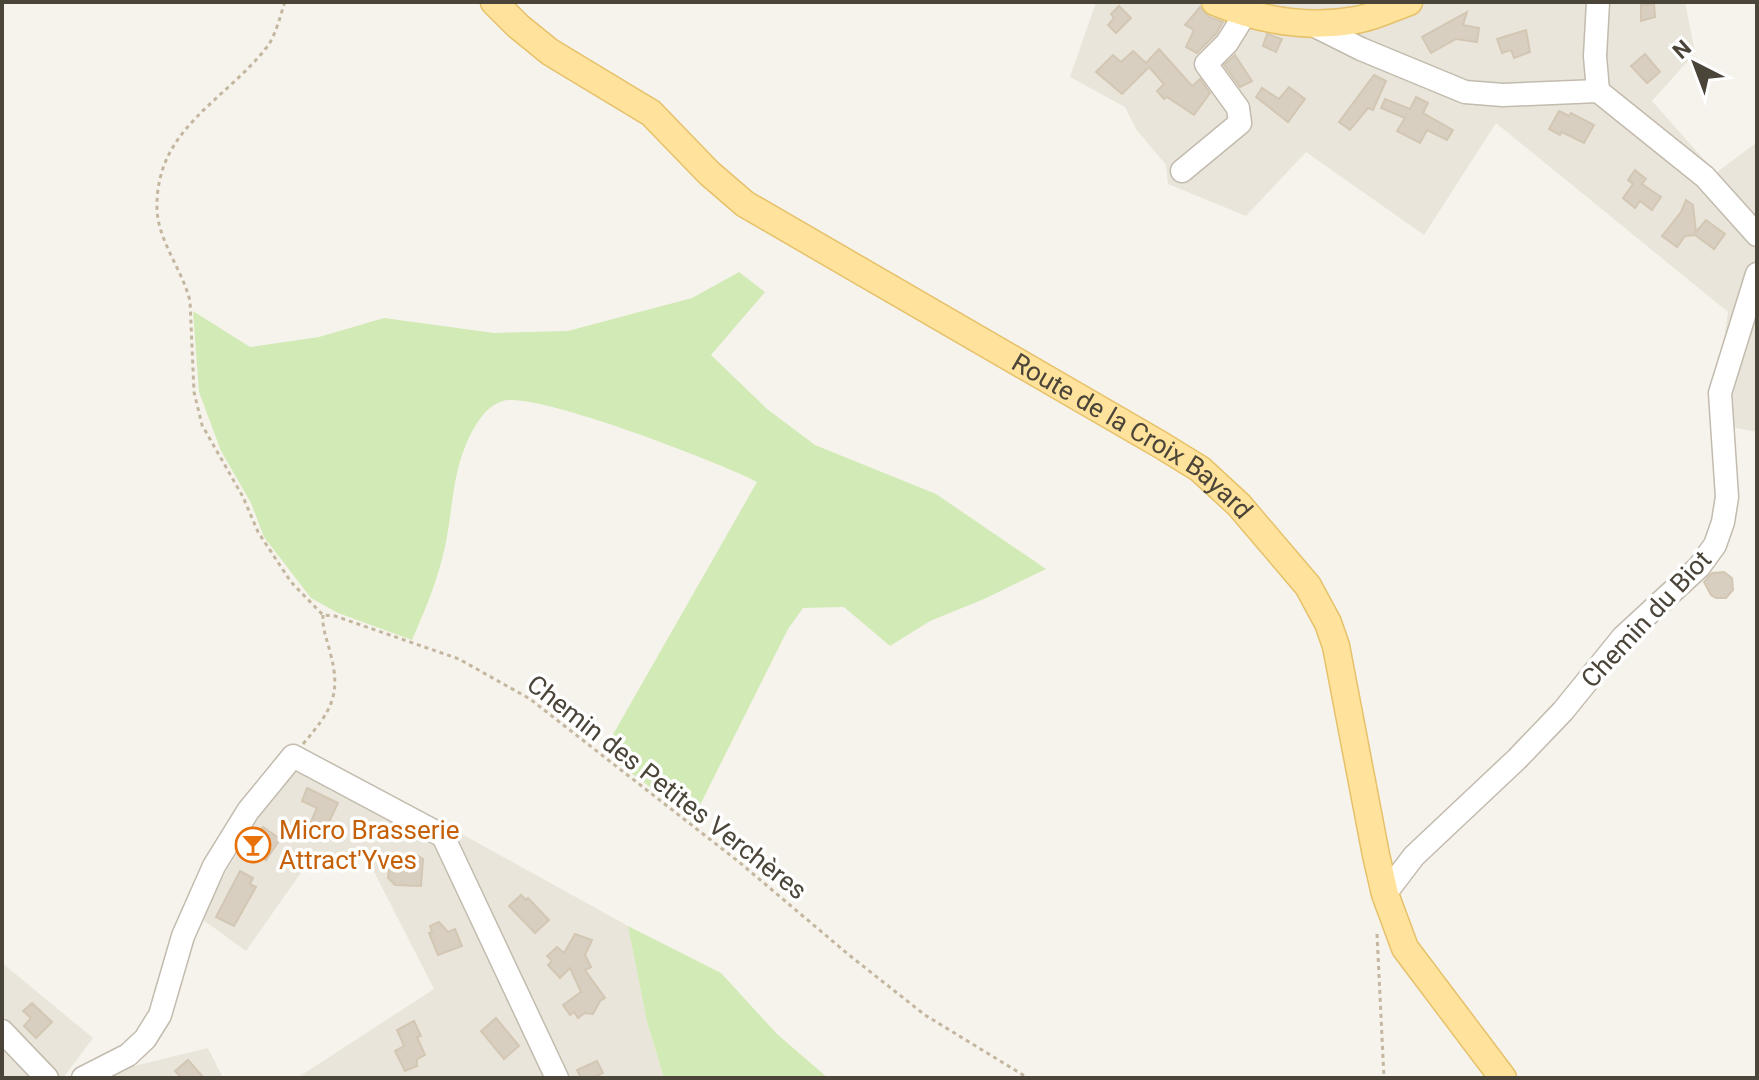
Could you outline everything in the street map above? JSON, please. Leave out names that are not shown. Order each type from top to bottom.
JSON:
[{"type":"main road","name":"Route de la Croix Bayard","points":[[494,2],[550,52],[651,113],[709,173],[745,204],[1161,445],[1200,469],[1229,495],[1298,574],[1328,623],[1336,646],[1385,894],[1405,948],[1503,1078]]},
{"type":"main road","points":[[1215,2],[1245,14],[1313,25],[1358,20],[1409,2]]},
{"type":"street","points":[[1598,2],[1595,56],[1598,91]]},
{"type":"street","points":[[1182,171],[1240,123],[1238,108],[1206,64],[1227,43],[1245,14]]},
{"type":"street","points":[[1313,25],[1361,49],[1465,92],[1503,95],[1598,91],[1705,177],[1757,235]]},
{"type":"street","name":"Chemin du Biot","points":[[1385,894],[1414,856],[1517,759],[1563,711],[1623,637],[1699,567],[1715,545],[1727,497],[1720,393],[1757,274]]},
{"type":"street","points":[[83,1078],[128,1055],[145,1039],[160,1015],[183,936],[214,866],[254,804],[293,756],[443,836],[557,1078]]},
{"type":"street","points":[[2,1031],[47,1078]]},
{"type":"path","points":[[285,2],[268,45],[173,145],[160,180],[157,211],[161,232],[190,301],[194,392],[202,425],[243,497],[258,532],[291,582],[323,615],[322,626],[336,677],[334,699],[322,721],[293,756]]},
{"type":"path","name":"Chemin des Petites Verchères","points":[[323,615],[335,616],[459,659],[530,699],[739,862],[925,1015],[1028,1078]]},
{"type":"path","points":[[1384,1078],[1377,936],[1385,894]]},
{"type":"shaded area","points":[[1096,2],[1685,2],[1695,53],[1652,101],[1716,173],[1757,142],[1757,432],[1712,423],[1728,312],[1496,123],[1424,235],[1306,152],[1246,216],[1168,184],[1166,165],[1136,129],[1125,107],[1070,77]]},
{"type":"shaded area","points":[[296,755],[431,817],[628,926],[647,1022],[664,1078],[297,1078],[434,989],[367,858],[314,854],[246,951],[199,917]]},
{"type":"shaded area","points":[[2,963],[93,1038],[63,1078],[2,1078]]},
{"type":"shaded area","points":[[208,1048],[223,1078],[97,1078],[134,1066]]},
{"type":"green space","points":[[739,272],[765,292],[711,355],[767,409],[815,445],[936,494],[1046,569],[930,621],[890,646],[844,607],[803,608],[788,629],[693,819],[603,752],[757,482],[669,445],[588,417],[522,401],[496,404],[484,413],[475,426],[461,458],[440,568],[412,640],[338,613],[311,598],[264,537],[251,503],[221,451],[199,392],[193,311],[250,347],[319,337],[384,318],[494,333],[568,331],[692,298]]},
{"type":"green space","points":[[628,926],[721,973],[777,1034],[828,1078],[664,1078],[647,1022]]},
{"type":"building","points":[[1654,4],[1655,17],[1641,21],[1641,5]]},
{"type":"building","points":[[1119,6],[1131,18],[1116,33],[1108,25],[1114,18],[1111,14]]},
{"type":"building","points":[[1200,7],[1209,17],[1223,22],[1197,53],[1186,47],[1194,30],[1185,25]]},
{"type":"building","points":[[1467,12],[1463,25],[1479,28],[1477,42],[1456,39],[1431,53],[1422,37]]},
{"type":"building","points":[[1526,30],[1530,52],[1514,58],[1511,50],[1502,53],[1497,39]]},
{"type":"building","points":[[1267,34],[1282,39],[1276,52],[1263,46]]},
{"type":"building","points":[[1159,49],[1192,86],[1200,79],[1210,93],[1194,115],[1167,97],[1164,99],[1157,91],[1164,84],[1149,67],[1122,94],[1096,72],[1113,55],[1121,62],[1133,51],[1146,63]]},
{"type":"building","points":[[1645,54],[1660,72],[1647,83],[1631,66]]},
{"type":"building","points":[[1235,55],[1252,81],[1240,87],[1224,65]]},
{"type":"building","points":[[1374,75],[1386,81],[1373,110],[1368,108],[1350,130],[1339,122]]},
{"type":"building","points":[[1289,87],[1305,99],[1288,122],[1256,97],[1262,88],[1279,99]]},
{"type":"building","points":[[1416,97],[1428,103],[1423,113],[1453,130],[1447,140],[1427,130],[1420,143],[1397,131],[1405,118],[1381,108],[1385,99],[1410,109]]},
{"type":"building","points":[[1559,111],[1569,116],[1571,113],[1594,125],[1584,143],[1549,129]]},
{"type":"building","points":[[1635,170],[1646,179],[1642,184],[1661,197],[1652,210],[1640,201],[1635,208],[1623,198],[1633,184],[1628,180]]},
{"type":"building","points":[[1686,200],[1693,205],[1696,232],[1706,220],[1725,234],[1714,249],[1695,235],[1685,236],[1677,247],[1662,236],[1681,212]]},
{"type":"building","points":[[1724,572],[1732,578],[1733,590],[1726,598],[1716,598],[1704,582],[1712,573]]},
{"type":"building","points":[[307,788],[338,803],[328,824],[334,835],[322,841],[315,829],[309,826],[317,808],[302,801]]},
{"type":"building","points":[[263,827],[280,839],[266,860],[249,848]]},
{"type":"building","points":[[415,854],[423,859],[421,886],[395,885],[388,878],[389,869],[405,870],[405,863]]},
{"type":"building","points":[[240,871],[253,878],[250,884],[256,887],[234,926],[216,917]]},
{"type":"building","points":[[521,895],[526,900],[528,898],[549,920],[535,933],[509,906]]},
{"type":"building","points":[[439,922],[448,932],[455,929],[462,946],[438,955],[429,933],[432,932],[430,926]]},
{"type":"building","points":[[575,934],[592,940],[585,955],[591,967],[585,970],[605,998],[593,1014],[585,1013],[578,1018],[574,1012],[570,1015],[563,1005],[581,992],[570,968],[560,978],[548,965],[552,961],[547,956],[557,947],[564,953]]},
{"type":"building","points":[[32,1003],[52,1022],[36,1038],[24,1026],[31,1018],[23,1011]]},
{"type":"building","points":[[496,1018],[519,1046],[504,1059],[481,1031]]},
{"type":"building","points":[[414,1021],[425,1055],[417,1059],[417,1066],[405,1071],[395,1051],[404,1046],[397,1030]]},
{"type":"building","points":[[188,1060],[204,1078],[182,1078],[175,1071]]},
{"type":"building","points":[[597,1061],[603,1073],[592,1078],[581,1078],[577,1070]]},
{"type":"place","name":"Micro Brasserie Attract'Yves","points":[[253,845]]}]
